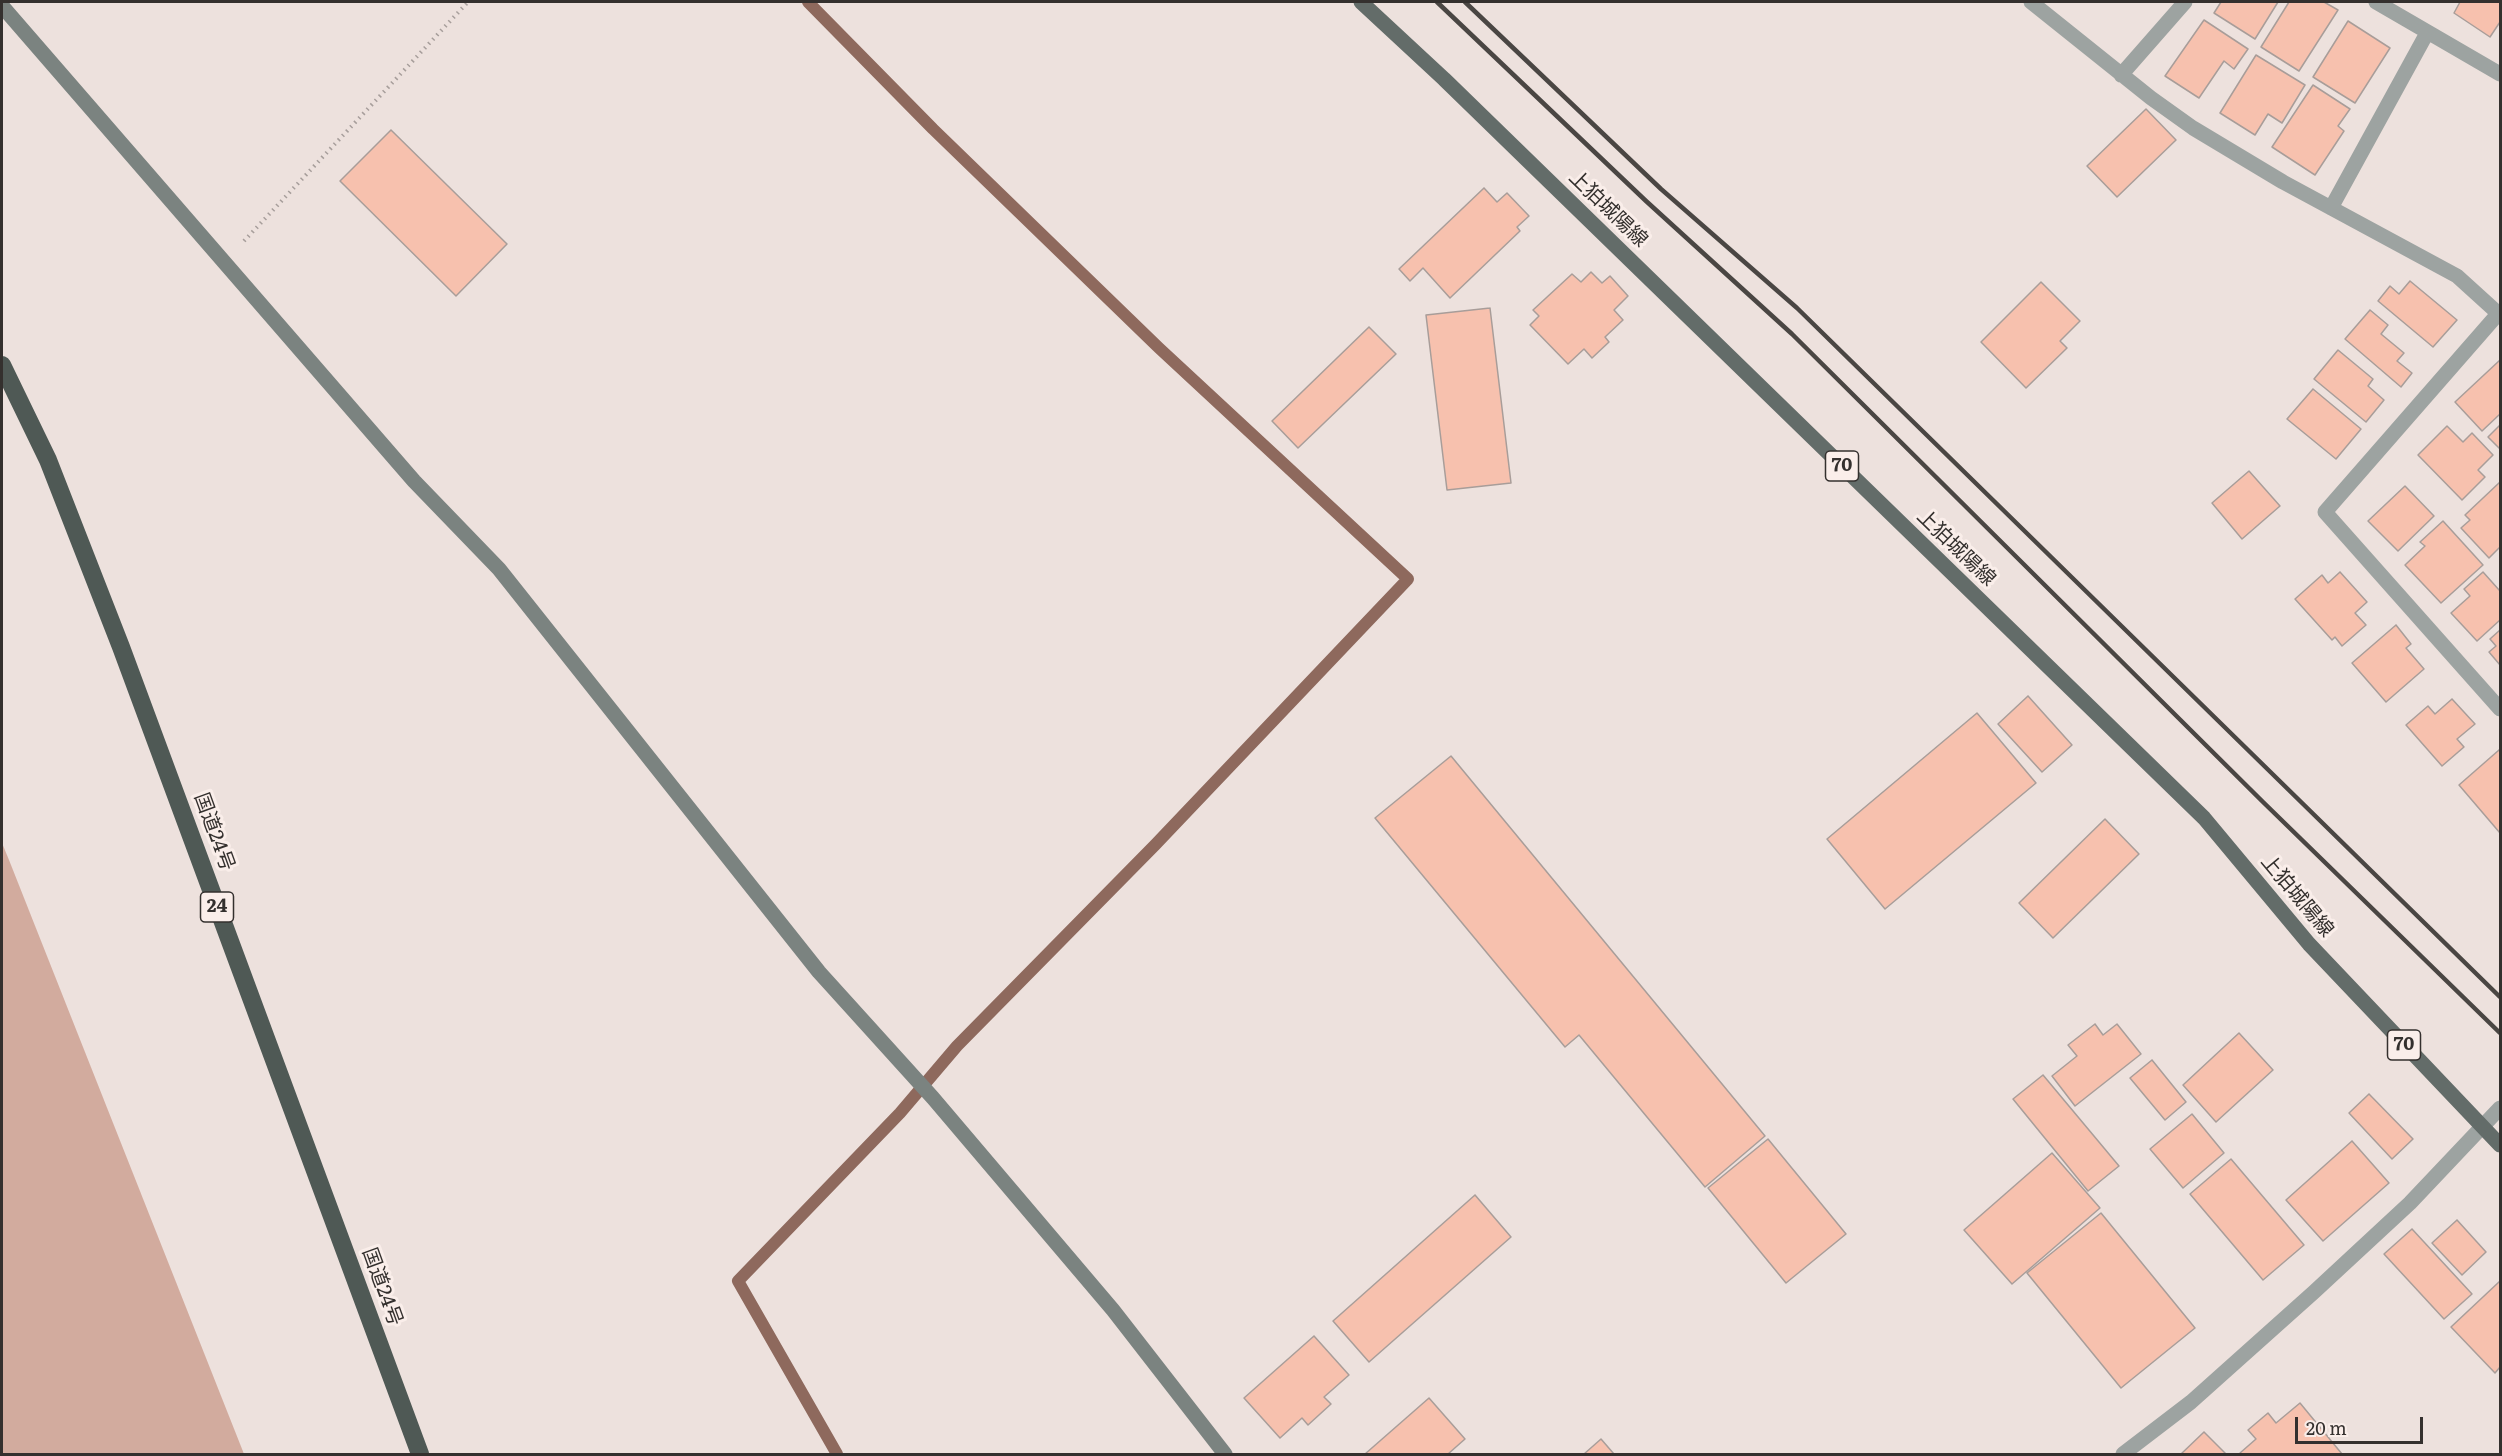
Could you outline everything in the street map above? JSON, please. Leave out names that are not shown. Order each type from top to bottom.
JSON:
[{"type":"highway","name":"国道24号","points":[[2,365],[48,460],[122,648],[420,1455]]},
{"type":"main road","name":"上狛城陽線","points":[[1361,2],[1452,87],[2204,818],[2308,944],[2500,1145]]},
{"type":"street","points":[[2031,2],[2151,98],[2236,155],[2457,276],[2500,314],[2325,512],[2500,709]]},
{"type":"street","points":[[2121,75],[2185,2]]},
{"type":"street","points":[[2376,2],[2500,74]]},
{"type":"street","points":[[2,6],[414,481],[499,569],[819,972],[933,1098],[1113,1310],[1225,1455]]},
{"type":"street","points":[[2331,208],[2427,33]]},
{"type":"street","points":[[2123,1455],[2191,1402],[2314,1292],[2410,1203],[2500,1108]]},
{"type":"path","points":[[225,261],[468,2]]},
{"type":"shaded area","points":[[2,843],[9,860],[244,1454],[2,1454]]},
{"type":"building","points":[[2221,2],[2278,2],[2255,39],[2214,13]]},
{"type":"building","points":[[2289,2],[2324,2],[2338,10],[2299,71],[2261,47]]},
{"type":"building","points":[[2460,2],[2500,2],[2500,22],[2490,37],[2454,13]]},
{"type":"building","points":[[2204,20],[2248,49],[2234,69],[2224,61],[2199,98],[2165,76]]},
{"type":"building","points":[[2348,21],[2390,48],[2355,103],[2313,77]]},
{"type":"building","points":[[2256,55],[2305,85],[2282,123],[2268,114],[2255,135],[2220,113]]},
{"type":"building","points":[[2313,85],[2350,109],[2338,126],[2344,131],[2315,175],[2272,147]]},
{"type":"building","points":[[2146,109],[2176,140],[2117,197],[2087,166]]},
{"type":"building","points":[[391,130],[507,244],[456,296],[340,181]]},
{"type":"building","points":[[1484,188],[1497,202],[1507,193],[1529,216],[1517,227],[1520,231],[1450,298],[1423,268],[1410,281],[1399,269]]},
{"type":"building","points":[[1591,272],[1602,283],[1610,276],[1628,296],[1614,310],[1623,320],[1605,337],[1609,342],[1592,358],[1584,349],[1568,364],[1530,325],[1539,316],[1533,310],[1572,274],[1581,282]]},
{"type":"building","points":[[2410,281],[2457,320],[2433,347],[2378,301],[2390,286],[2399,294]]},
{"type":"building","points":[[2041,282],[2080,321],[2060,341],[2067,348],[2026,388],[1981,342]]},
{"type":"building","points":[[1490,308],[1511,483],[1447,490],[1426,315]]},
{"type":"building","points":[[2370,310],[2388,325],[2381,334],[2404,353],[2397,361],[2412,373],[2401,387],[2345,339]]},
{"type":"building","points":[[1369,327],[1396,354],[1298,448],[1272,421]]},
{"type":"building","points":[[2338,350],[2373,379],[2368,386],[2384,400],[2366,422],[2314,379]]},
{"type":"building","points":[[2500,360],[2500,414],[2482,431],[2455,402]]},
{"type":"building","points":[[2313,389],[2361,429],[2336,459],[2287,419]]},
{"type":"building","points":[[2500,425],[2500,449],[2488,437]]},
{"type":"building","points":[[2447,426],[2463,442],[2472,433],[2493,455],[2478,470],[2485,477],[2462,500],[2418,455]]},
{"type":"building","points":[[2249,471],[2280,506],[2242,539],[2212,503]]},
{"type":"building","points":[[2500,482],[2500,547],[2489,558],[2461,528],[2470,520],[2465,515]]},
{"type":"building","points":[[2405,486],[2434,516],[2398,551],[2368,521]]},
{"type":"building","points":[[2443,521],[2483,565],[2441,603],[2405,565],[2425,546],[2420,542]]},
{"type":"building","points":[[2340,572],[2367,602],[2355,613],[2366,625],[2342,646],[2335,637],[2332,640],[2295,599],[2322,575],[2328,583]]},
{"type":"building","points":[[2483,572],[2500,591],[2500,620],[2477,641],[2451,613],[2470,596],[2464,589]]},
{"type":"building","points":[[2396,625],[2411,644],[2406,648],[2424,669],[2386,702],[2352,663]]},
{"type":"building","points":[[2500,630],[2500,665],[2489,652],[2496,646],[2490,639]]},
{"type":"building","points":[[2028,696],[2072,745],[2042,772],[1998,724]]},
{"type":"building","points":[[2452,699],[2475,724],[2457,739],[2464,747],[2442,766],[2406,725],[2428,706],[2435,714]]},
{"type":"building","points":[[1977,713],[2036,783],[1885,909],[1827,839]]},
{"type":"building","points":[[2499,750],[2500,752],[2500,833],[2459,785]]},
{"type":"building","points":[[1451,756],[1765,1136],[1705,1187],[1579,1035],[1565,1047],[1375,818]]},
{"type":"building","points":[[2105,819],[2139,854],[2053,938],[2019,903]]},
{"type":"building","points":[[2095,1024],[2103,1035],[2117,1024],[2141,1054],[2075,1106],[2052,1076],[2077,1056],[2068,1045]]},
{"type":"building","points":[[2239,1033],[2273,1070],[2216,1122],[2183,1085]]},
{"type":"building","points":[[2152,1060],[2186,1102],[2165,1120],[2130,1078]]},
{"type":"building","points":[[2043,1075],[2119,1166],[2088,1191],[2013,1099]]},
{"type":"building","points":[[2369,1094],[2413,1139],[2392,1159],[2349,1113]]},
{"type":"building","points":[[2192,1114],[2224,1153],[2183,1188],[2150,1149]]},
{"type":"building","points":[[1768,1139],[1846,1234],[1786,1283],[1708,1188]]},
{"type":"building","points":[[2352,1141],[2389,1183],[2323,1241],[2286,1200]]},
{"type":"building","points":[[2052,1153],[2100,1208],[2012,1284],[1964,1230]]},
{"type":"building","points":[[2231,1159],[2304,1245],[2263,1280],[2190,1194]]},
{"type":"building","points":[[1475,1195],[1511,1237],[1369,1362],[1333,1321]]},
{"type":"building","points":[[2101,1213],[2195,1328],[2121,1388],[2027,1273]]},
{"type":"building","points":[[2457,1220],[2486,1252],[2462,1275],[2432,1243]]},
{"type":"building","points":[[2412,1229],[2472,1294],[2444,1319],[2384,1254]]},
{"type":"building","points":[[2500,1281],[2500,1367],[2495,1373],[2451,1327]]},
{"type":"building","points":[[1314,1336],[1349,1375],[1324,1397],[1331,1404],[1308,1425],[1302,1418],[1280,1438],[1244,1398]]},
{"type":"building","points":[[1429,1398],[1465,1439],[1448,1454],[1365,1454]]},
{"type":"building","points":[[2300,1403],[2342,1454],[2240,1453],[2256,1439],[2248,1430],[2268,1413],[2276,1423]]},
{"type":"building","points":[[2204,1432],[2226,1454],[2181,1454]]},
{"type":"building","points":[[1601,1439],[1614,1454],[1584,1454]]},
{"type":"waterway","points":[[808,2],[933,129],[1159,348],[1408,579],[1155,845],[957,1046],[900,1113],[738,1281],[837,1454]]},
{"type":"railway","points":[[1437,2],[1646,201],[1792,334],[2263,802],[2500,1033]]},
{"type":"railway","points":[[1465,2],[1661,189],[1797,308],[2500,997]]}]
